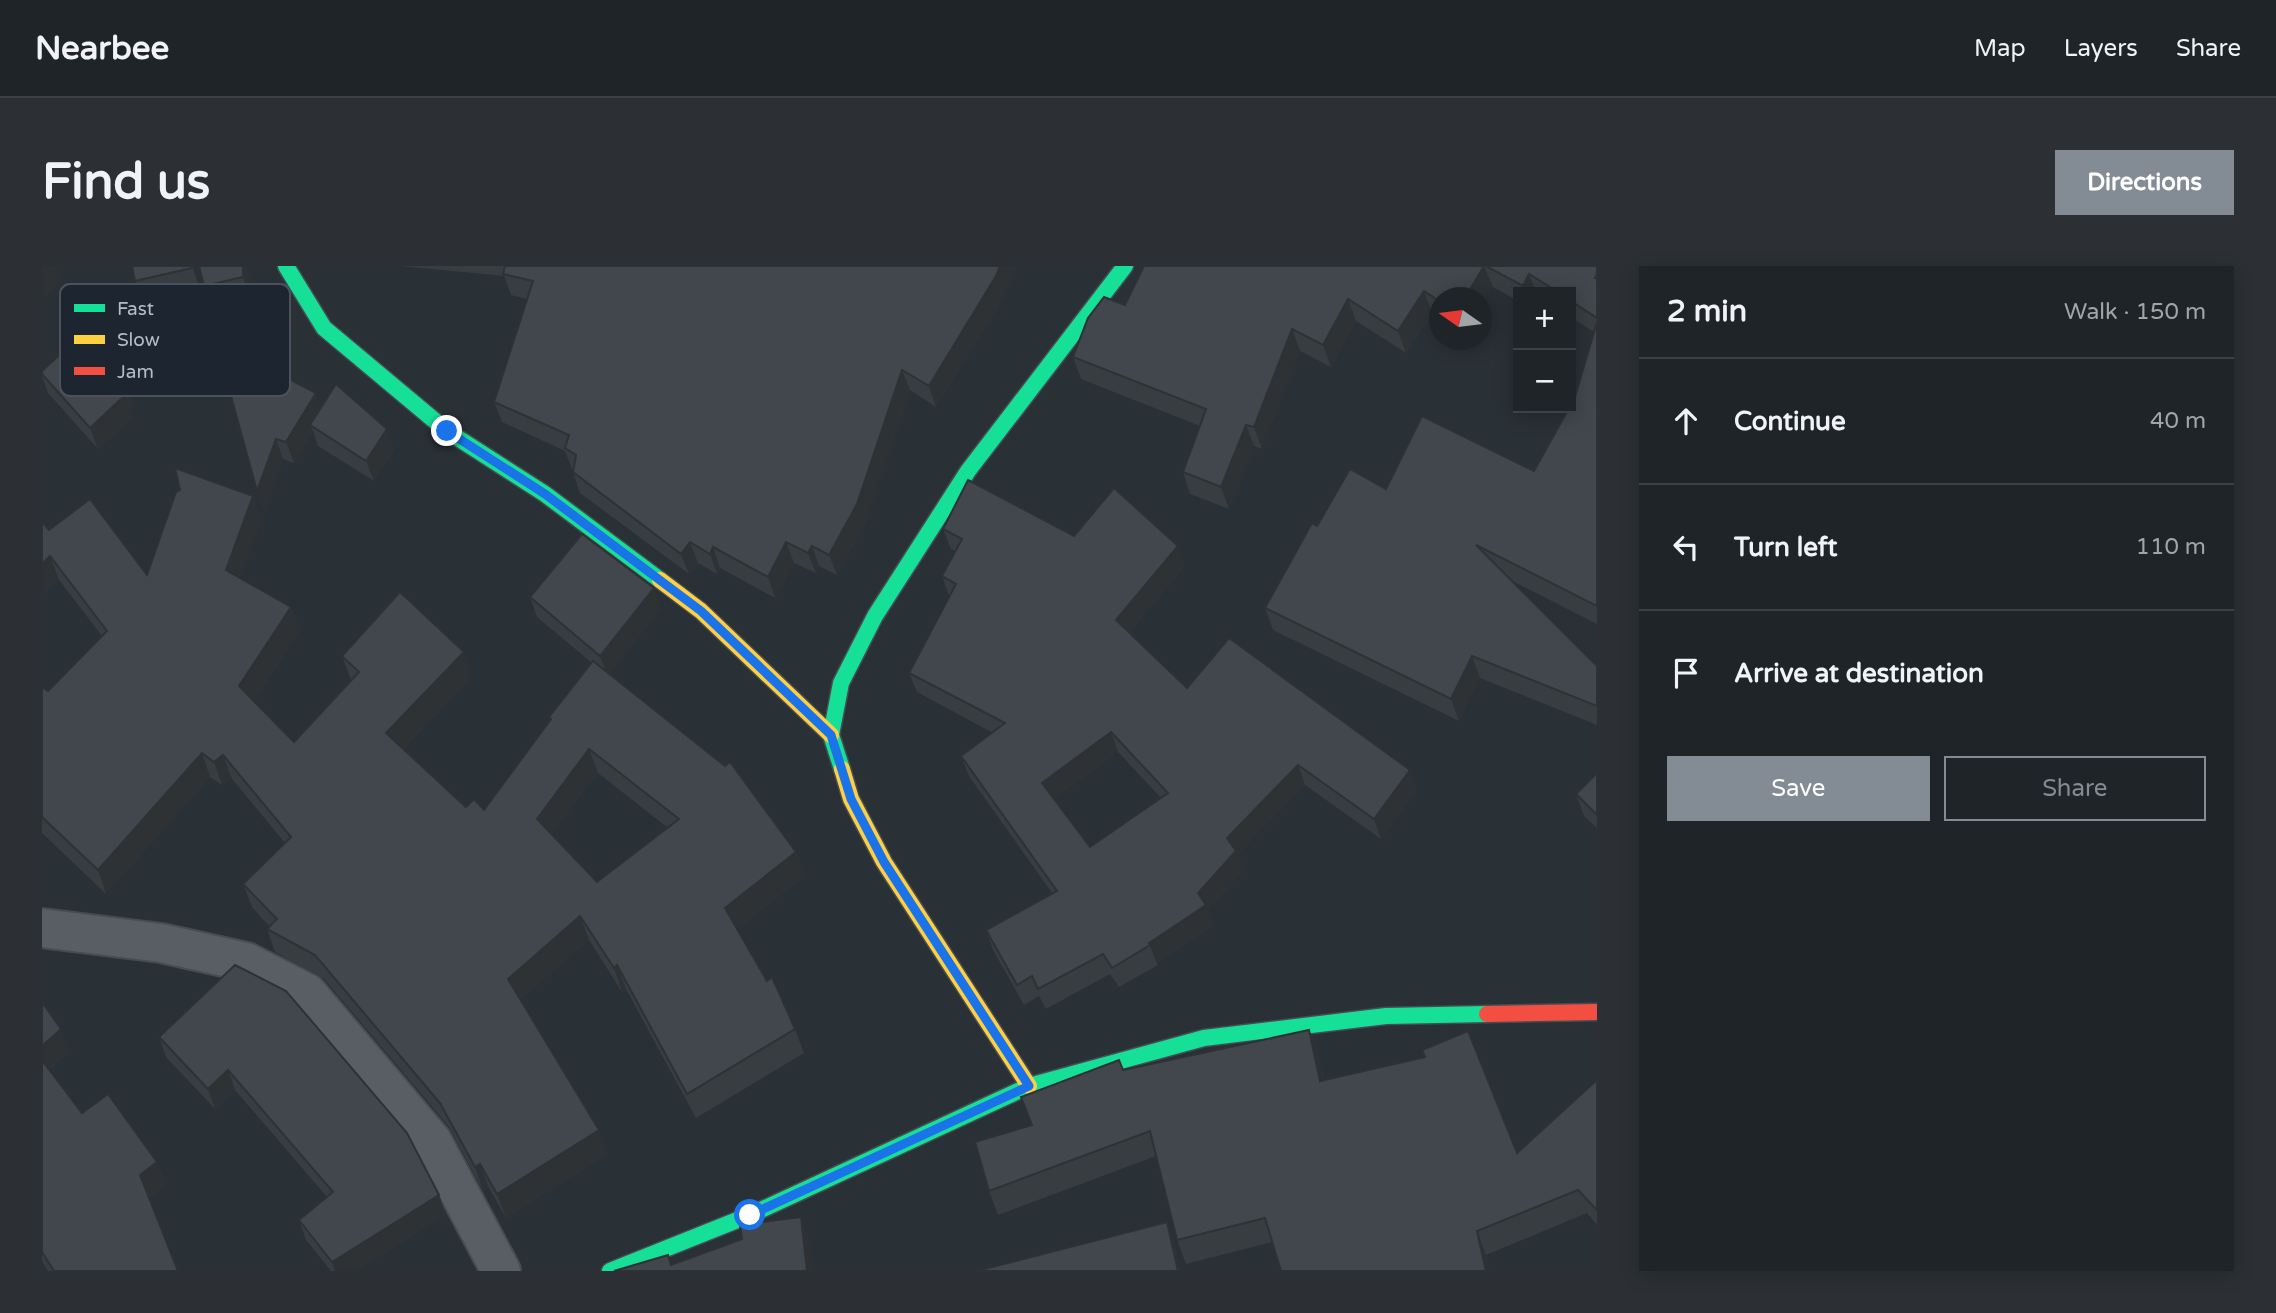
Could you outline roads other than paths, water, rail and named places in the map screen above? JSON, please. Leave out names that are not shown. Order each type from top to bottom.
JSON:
[{"type":"street","points":[[286,266],[324,328],[447,431],[545,494],[701,611],[831,735]]},
{"type":"street","points":[[1029,1086],[884,862],[851,799],[831,735],[841,684],[875,616],[968,471],[1125,266]]},
{"type":"street","points":[[42,928],[161,943],[246,962],[307,993],[432,1141],[501,1271]]},
{"type":"street","points":[[610,1271],[750,1215],[1029,1086],[1205,1038],[1386,1016],[1597,1012]]}]
